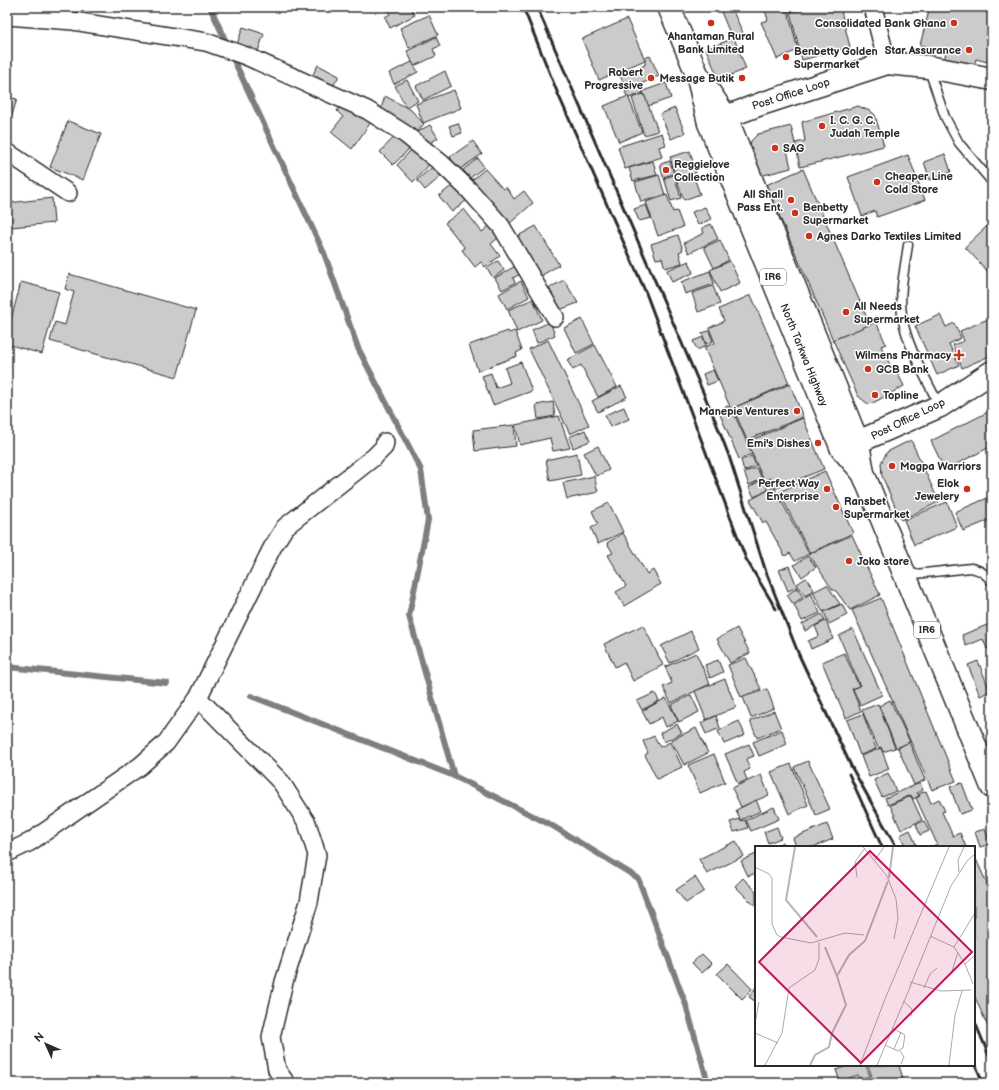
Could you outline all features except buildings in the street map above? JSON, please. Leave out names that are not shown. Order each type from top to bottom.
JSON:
[{"type":"main road","name":"North Tarkwa Highway","points":[[669,7],[718,120],[850,446],[863,472],[905,575],[987,762],[992,787]]},
{"type":"main road","name":"Post Office Loop","points":[[718,120],[761,104],[887,63],[928,68],[992,79]]},
{"type":"main road","name":"Post Office Loop","points":[[850,446],[940,406],[992,372]]},
{"type":"street","points":[[873,7],[887,63]]},
{"type":"street","points":[[7,16],[71,14],[206,42],[246,56],[367,110],[404,134],[441,163],[470,191],[501,226],[555,317]]},
{"type":"street","points":[[7,152],[68,193]]},
{"type":"street","points":[[7,853],[30,842],[140,766],[166,743],[198,698],[272,548],[285,527],[374,457],[384,447],[385,442]]},
{"type":"street","points":[[198,698],[281,782],[308,823],[316,856],[309,902],[284,982],[271,1037],[277,1070],[286,1083]]},
{"type":"lane","points":[[928,68],[946,116],[959,143],[992,182]]},
{"type":"lane","points":[[908,245],[903,283],[902,314],[906,334],[940,406]]},
{"type":"lane","points":[[905,575],[971,568],[980,570],[987,575],[992,582]]},
{"type":"waterway","points":[[210,7],[228,46]]},
{"type":"waterway","points":[[231,54],[324,253],[358,348],[421,470],[428,520],[409,616],[454,776]]},
{"type":"waterway","points":[[7,667],[167,683]]},
{"type":"waterway","points":[[251,696],[454,776],[551,825],[638,878],[686,1005],[708,1083]]},
{"type":"railway","points":[[523,7],[558,94],[646,293],[746,559],[776,609]]},
{"type":"railway","points":[[537,7],[715,420],[729,456],[766,572],[799,655],[851,766],[895,846]]},
{"type":"railway","points":[[849,774],[882,846]]},
{"type":"railway","points":[[975,1022],[992,1063]]},
{"type":"railway","points":[[975,1063],[983,1083]]},
{"type":"place","name":"Ahantaman Rural Bank Limited","points":[[711,23]]},
{"type":"place","name":"Consolidated Bank Ghana","points":[[954,23]]},
{"type":"place","name":"Star Assurance","points":[[969,50]]},
{"type":"place","name":"Benbetty Golden Supermarket","points":[[786,57]]},
{"type":"place","name":"Robert Progressive","points":[[651,78]]},
{"type":"place","name":"Message Butik","points":[[742,78]]},
{"type":"place","name":"I. C. G. C. Judah Temple","points":[[822,126]]},
{"type":"place","name":"SAG","points":[[775,148]]},
{"type":"place","name":"Reggielove Collection","points":[[666,170]]},
{"type":"place","name":"Cheaper Line Cold Store","points":[[877,182]]},
{"type":"place","name":"All Shall Pass Ent.","points":[[791,200]]},
{"type":"place","name":"Benbetty Supermarket","points":[[795,213]]},
{"type":"place","name":"Agnes Darko Textiles Limited","points":[[809,236]]},
{"type":"place","name":"All Needs Supermarket","points":[[846,312]]},
{"type":"place","name":"Wilmens Pharmacy","points":[[959,355]]},
{"type":"place","name":"GCB Bank","points":[[868,369]]},
{"type":"place","name":"Topline","points":[[875,395]]},
{"type":"place","name":"Manepie Ventures","points":[[797,411]]},
{"type":"place","name":"Emi's Dishes","points":[[818,443]]},
{"type":"place","name":"Mogpa Warriors","points":[[892,466]]},
{"type":"place","name":"Perfect Way Enterprise","points":[[827,489]]},
{"type":"place","name":"Elok Jewelery","points":[[967,489]]},
{"type":"place","name":"Ransbet Supermarket","points":[[836,507]]},
{"type":"place","name":"Joko store","points":[[849,561]]}]
